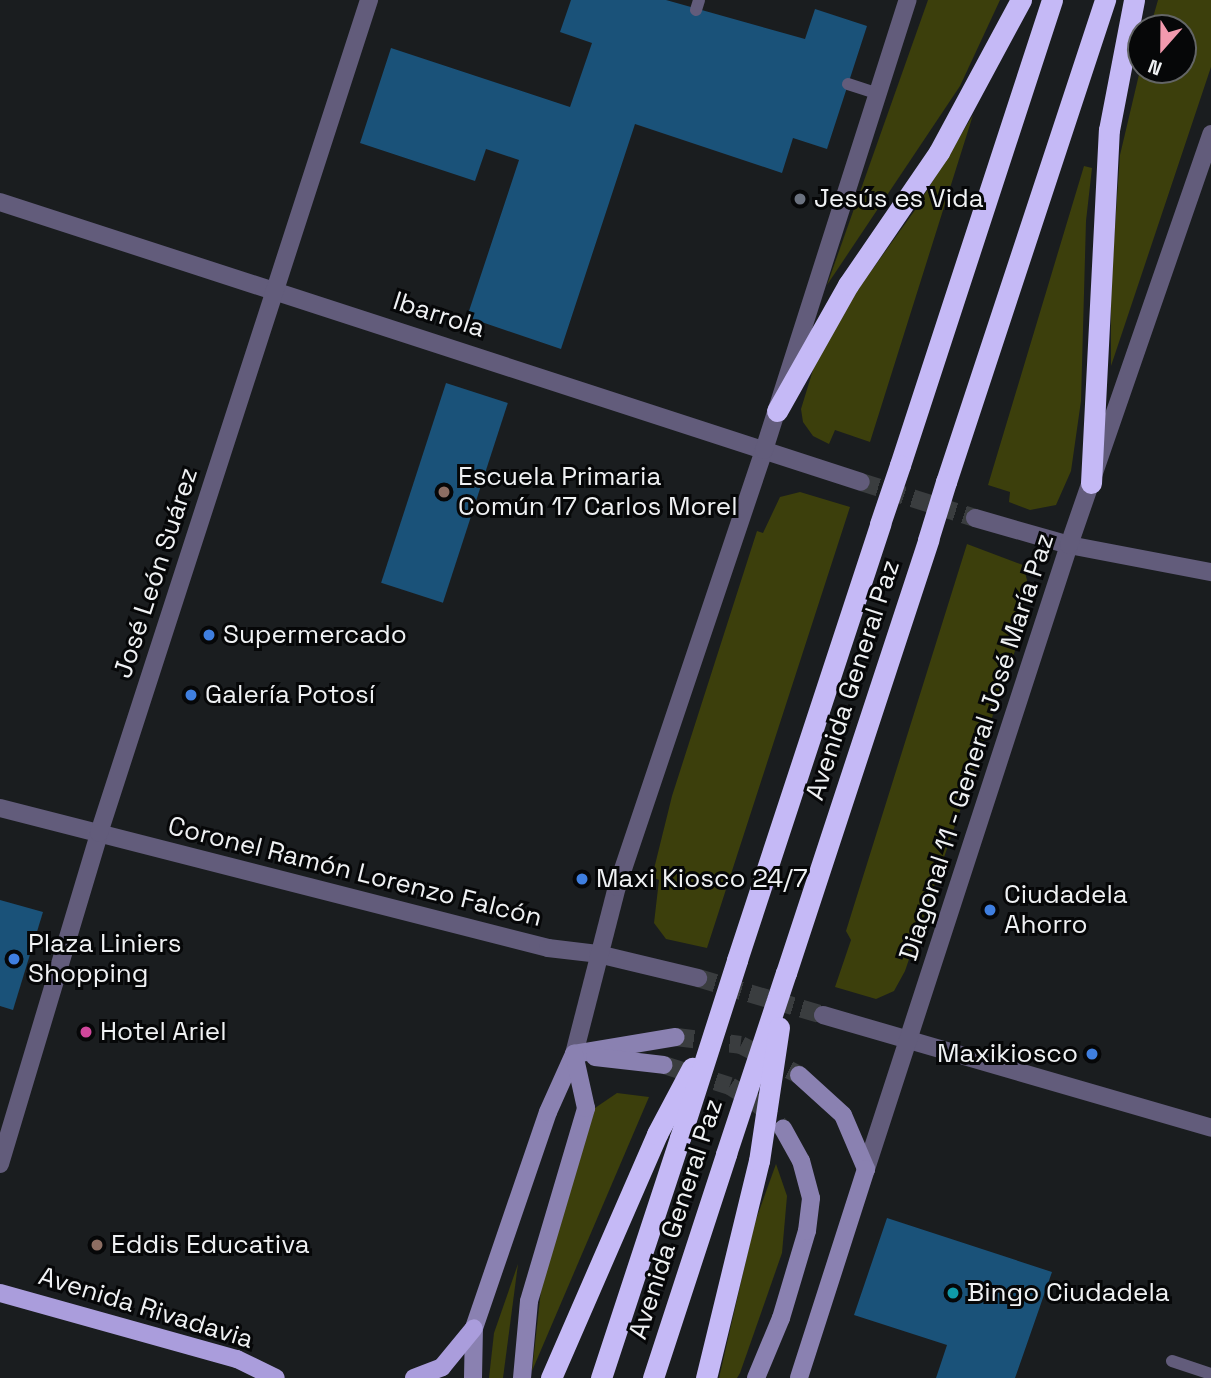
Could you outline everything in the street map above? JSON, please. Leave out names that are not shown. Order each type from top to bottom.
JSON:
[{"type":"highway","points":[[777,411],[848,285],[939,152],[1021,0]]},
{"type":"highway","name":"Avenida General Paz","points":[[601,1378],[1052,0]]},
{"type":"highway","name":"Avenida General Paz","points":[[653,1378],[1105,0]]},
{"type":"highway","points":[[1091,483],[1109,130],[1134,0]]},
{"type":"highway","points":[[706,1378],[759,1161],[787,971]]},
{"type":"highway","points":[[551,1378],[657,1134],[719,1016]]},
{"type":"main road","points":[[574,1054],[676,1037]]},
{"type":"main road","points":[[574,1054],[664,1065]]},
{"type":"main road","points":[[472,1378],[474,1328],[548,1112],[574,1054]]},
{"type":"main road","points":[[522,1378],[529,1301],[586,1108],[574,1054]]},
{"type":"main road","points":[[799,1075],[843,1115],[866,1169]]},
{"type":"main road","points":[[756,1378],[781,1318],[807,1231],[811,1198],[801,1161],[783,1129]]},
{"type":"main road","name":"Diagonal 11 - General José María Paz","points":[[799,1378],[866,1169]]},
{"type":"main road","name":"Avenida Rivadavia","points":[[0,1293],[237,1359],[276,1378]]},
{"type":"main road","points":[[414,1378],[442,1367],[474,1328]]},
{"type":"street","name":"José León Suárez","points":[[0,1164],[99,833],[369,0]]},
{"type":"street","points":[[574,1054],[598,954],[777,411],[908,0]]},
{"type":"street","name":"Diagonal 11 - General José María Paz","points":[[866,1169],[910,1044],[1069,545],[1211,134]]},
{"type":"street","name":"Ibarrola","points":[[0,202],[276,289],[861,482]]},
{"type":"street","points":[[975,518],[1069,545],[1211,572]]},
{"type":"street","name":"Coronel Ramón Lorenzo Falcón","points":[[0,808],[548,948],[598,954],[698,978]]},
{"type":"street","points":[[823,1016],[910,1044],[1211,1128]]},
{"type":"lane","points":[[848,84],[878,94]]},
{"type":"lane","points":[[1172,1361],[1211,1374]]},
{"type":"shaded area","points":[[928,0],[1000,0],[960,86],[827,285]]},
{"type":"shaded area","points":[[1158,0],[1211,0],[1211,67],[1111,366],[1111,284],[1120,155],[1137,84],[1197,84],[1197,14],[1154,14]]},
{"type":"shaded area","points":[[973,115],[870,442],[835,430],[829,444],[813,436],[803,422],[801,409],[816,360],[846,306],[915,210]]},
{"type":"shaded area","points":[[1084,166],[1092,168],[1086,221],[1081,401],[1071,471],[1056,505],[1030,510],[1009,502],[1010,492],[988,485]]},
{"type":"shaded area","points":[[800,492],[850,507],[707,948],[666,939],[654,923],[659,880],[652,877],[672,796],[757,531],[763,533],[780,497]]},
{"type":"shaded area","points":[[967,544],[1023,565],[1027,580],[1023,607],[1028,613],[905,971],[894,991],[876,999],[835,987],[851,940],[846,931]]},
{"type":"shaded area","points":[[617,1093],[649,1097],[532,1371],[543,1272],[595,1108]]},
{"type":"shaded area","points":[[776,1164],[787,1196],[782,1253],[740,1373],[737,1378],[719,1378],[754,1225]]},
{"type":"shaded area","points":[[518,1264],[503,1378],[489,1378],[494,1333]]},
{"type":"building","points":[[571,0],[666,0],[805,39],[815,9],[867,26],[827,149],[793,138],[782,173],[635,124],[561,349],[467,317],[519,160],[486,149],[475,181],[360,143],[391,48],[570,107],[592,43],[560,32]]},
{"type":"building","name":"Escuela Primaria Común 17 Carlos Morel","points":[[446,383],[508,403],[443,603],[381,583]]},
{"type":"building","name":"Plaza Liniers Shopping","points":[[0,900],[43,912],[13,1010],[0,1006]]},
{"type":"building","name":"Bingo Ciudadela","points":[[887,1218],[1052,1272],[1015,1378],[936,1378],[947,1345],[854,1315]]},
{"type":"tunnel","points":[[861,482],[975,518]]},
{"type":"tunnel","points":[[698,978],[823,1015]]},
{"type":"tunnel","points":[[676,1037],[741,1045],[799,1075]]},
{"type":"tunnel","points":[[664,1065],[730,1086],[759,1105],[783,1129]]},
{"type":"place","name":"Jesús es Vida","points":[[800,199]]},
{"type":"place","name":"Escuela Primaria Común 17 Carlos Morel","points":[[444,492]]},
{"type":"place","name":"Supermercado","points":[[209,635]]},
{"type":"place","name":"Galería Potosí","points":[[191,695]]},
{"type":"place","name":"Maxi Kiosco 24/7","points":[[582,879]]},
{"type":"place","name":"Ciudadela Ahorro","points":[[990,910]]},
{"type":"place","name":"Plaza Liniers Shopping","points":[[14,959]]},
{"type":"place","name":"Hotel Ariel","points":[[86,1032]]},
{"type":"place","name":"Maxikiosco","points":[[1092,1054]]},
{"type":"place","name":"Eddis Educativa","points":[[97,1245]]},
{"type":"place","name":"Bingo Ciudadela","points":[[953,1293]]}]
